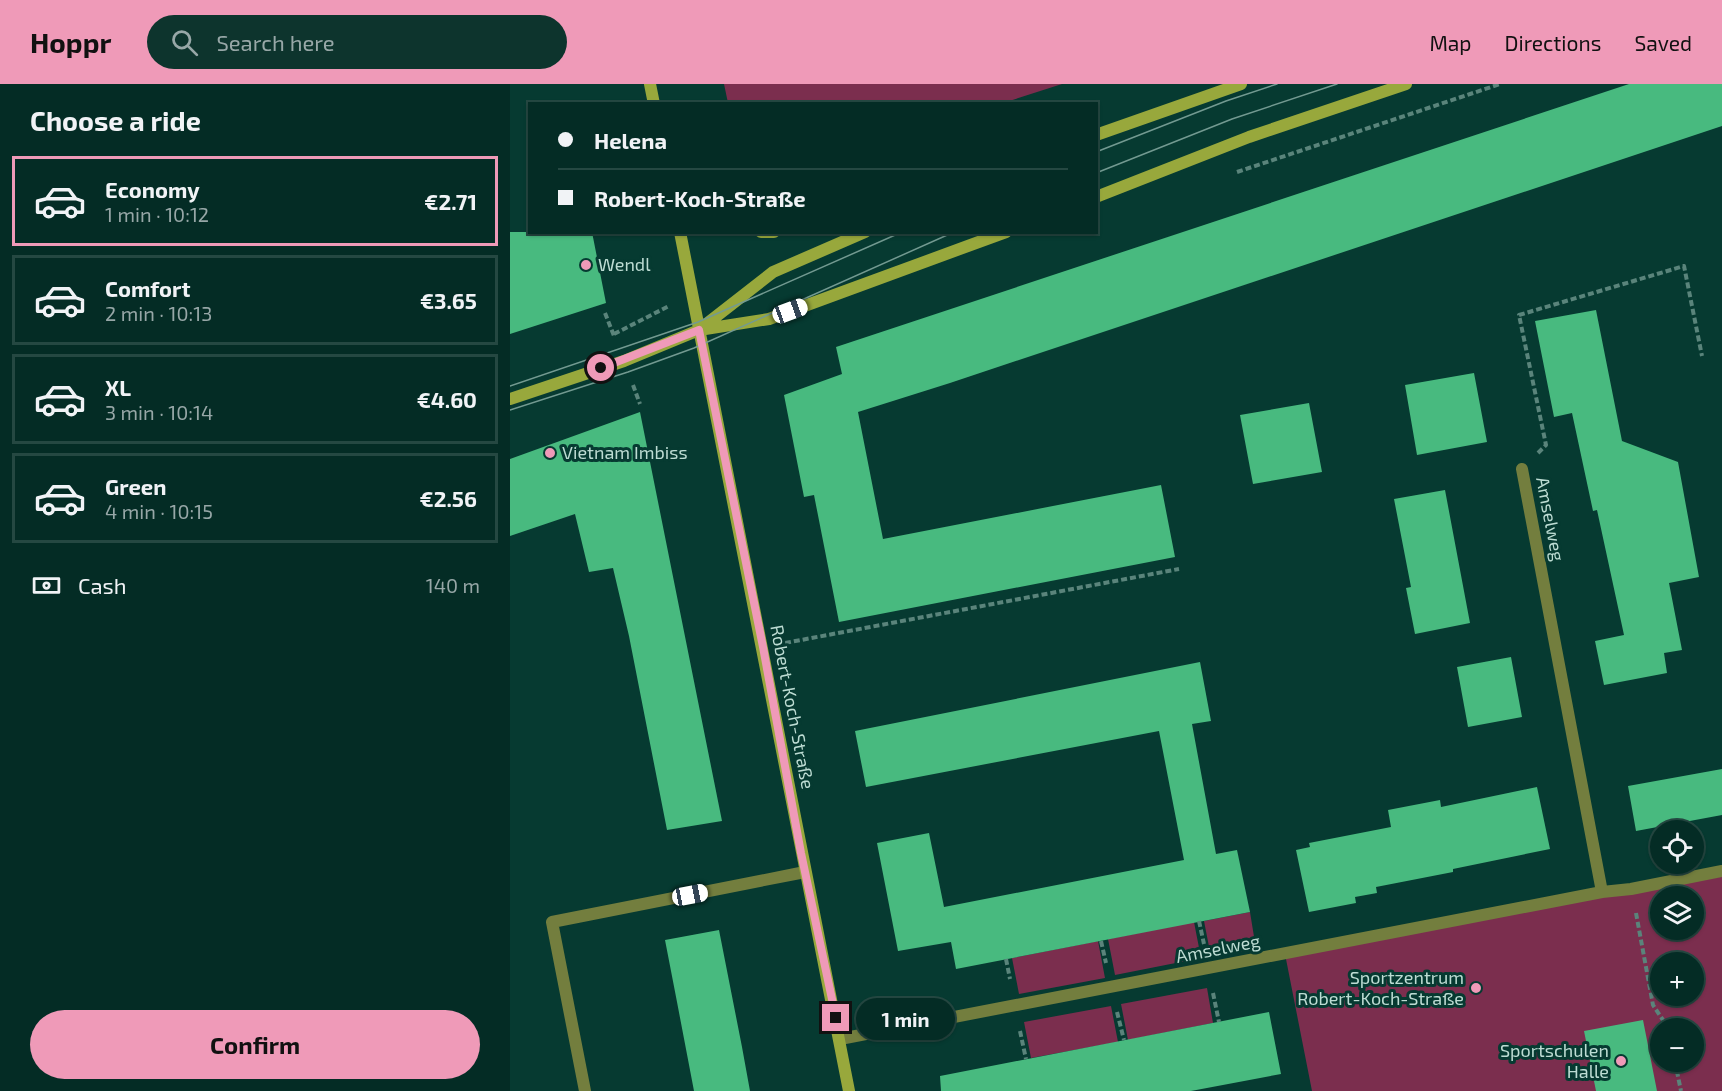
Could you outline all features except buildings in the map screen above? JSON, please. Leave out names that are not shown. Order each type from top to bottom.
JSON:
[{"type":"street","points":[[650,84],[654,102]]},
{"type":"street","points":[[1098,134],[1241,84]]},
{"type":"street","points":[[1098,196],[1249,137],[1406,84]]},
{"type":"street","name":"Robert-Koch-Straße","points":[[680,234],[849,1091]]},
{"type":"street","points":[[699,330],[773,272],[860,234]]},
{"type":"street","points":[[510,399],[624,361],[699,330],[769,319],[1001,234]]},
{"type":"street","name":"Amselweg","points":[[1522,469],[1602,892]]},
{"type":"street","name":"Amselweg","points":[[840,1039],[1602,892],[1631,889],[1722,871]]},
{"type":"street","points":[[585,1091],[552,922],[805,872]]},
{"type":"path","points":[[1229,175],[1500,84]]},
{"type":"path","name":"Amselweg","points":[[1522,469],[1546,445],[1519,315],[1684,266],[1702,356]]},
{"type":"path","points":[[763,647],[1179,569]]},
{"type":"path","points":[[1631,889],[1653,1005],[1662,1018]]},
{"type":"path","points":[[1677,1072],[1681,1091]]},
{"type":"shaded area","points":[[724,84],[1062,84],[1006,102],[728,102]]},
{"type":"shaded area","name":"Sportzentrum Robert-Koch-Straße","points":[[1722,871],[1722,1091],[1312,1091],[1285,954]]},
{"type":"shaded area","points":[[1250,912],[1256,949],[1211,957],[1204,921]]},
{"type":"shaded area","points":[[1194,922],[1201,958],[1115,975],[1108,939]]},
{"type":"shaded area","points":[[1098,941],[1105,978],[1019,994],[1012,958]]},
{"type":"shaded area","points":[[1207,988],[1213,1023],[1128,1040],[1121,1004]]},
{"type":"shaded area","points":[[1111,1006],[1118,1042],[1031,1058],[1024,1022]]},
{"type":"tram line","points":[[1098,151],[1226,101],[1277,84]]},
{"type":"tram line","points":[[1098,172],[1232,119],[1337,84]]},
{"type":"tram line","points":[[510,386],[698,322],[897,234]]},
{"type":"tram line","points":[[510,410],[694,348],[950,234]]},
{"type":"place","name":"Wendl","points":[[586,265]]},
{"type":"place","name":"Vietnam Imbiss","points":[[550,453]]},
{"type":"place","name":"Sportzentrum Robert-Koch-Straße","points":[[1476,988]]},
{"type":"place","name":"Sportschulen Halle","points":[[1621,1061]]},
{"type":"route","points":[[601,368],[699,330],[763,647],[801,853],[836,1018]]}]
